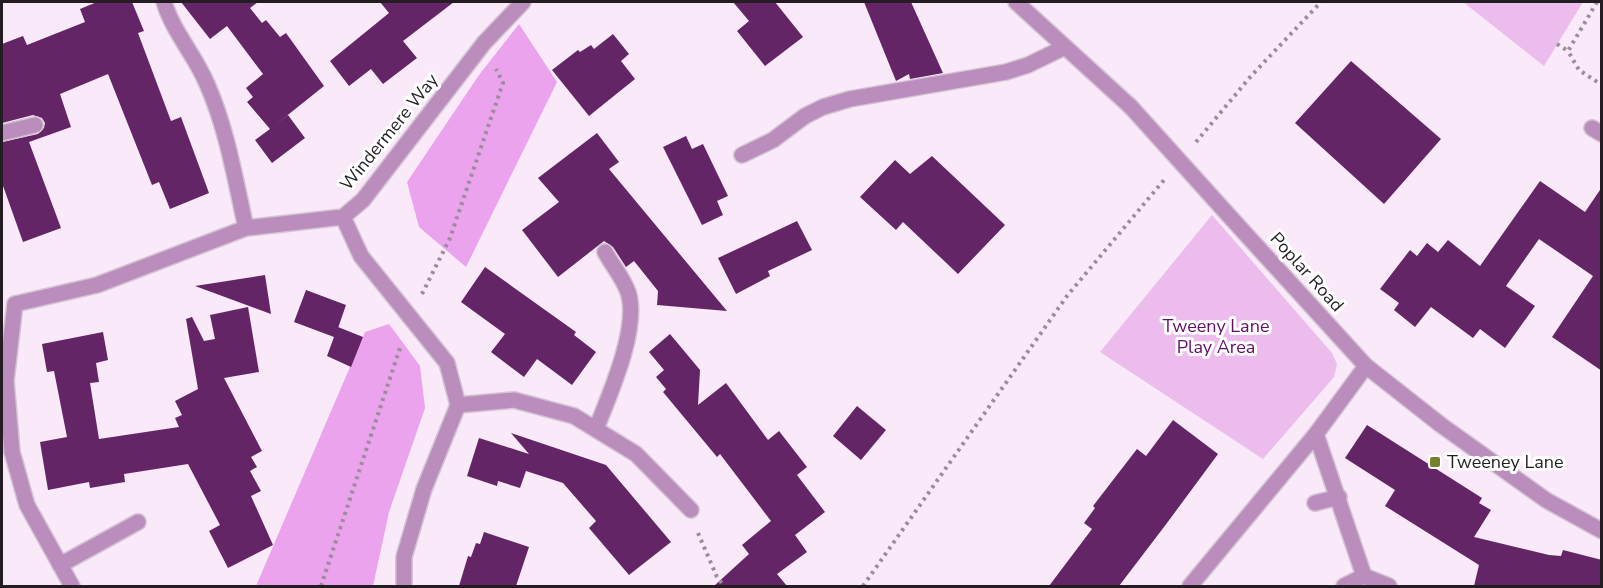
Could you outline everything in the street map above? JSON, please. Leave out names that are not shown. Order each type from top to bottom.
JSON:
[{"type":"street","points":[[164,2],[169,18],[206,80],[219,114],[246,228]]},
{"type":"street","name":"Windermere Way","points":[[8,301],[97,285],[246,228],[343,217],[363,200],[484,43],[523,2]]},
{"type":"street","name":"Poplar Road","points":[[1016,2],[1131,107],[1366,366],[1442,425],[1546,500],[1602,531]]},
{"type":"street","points":[[742,155],[773,140],[805,116],[823,107],[850,99],[1006,72],[1028,65],[1065,47]]},
{"type":"street","points":[[2,133],[34,124]]},
{"type":"street","points":[[343,217],[361,256],[447,363],[458,405],[424,489],[404,557],[404,586]]},
{"type":"street","points":[[596,429],[624,354],[630,313],[628,293],[604,252]]},
{"type":"street","points":[[8,301],[6,381],[12,452],[27,505],[72,586]]},
{"type":"street","points":[[1190,586],[1316,434],[1366,366]]},
{"type":"street","points":[[458,405],[514,400],[574,416],[636,454],[691,510]]},
{"type":"street","points":[[1316,434],[1364,576]]},
{"type":"street","points":[[1315,503],[1339,497]]},
{"type":"street","points":[[60,565],[138,522]]},
{"type":"street","points":[[1344,586],[1364,576],[1389,586]]},
{"type":"path","points":[[1569,51],[1597,2]]},
{"type":"path","points":[[1557,44],[1569,51],[1579,70],[1602,85]]},
{"type":"path","points":[[864,586],[1067,296]]},
{"type":"path","points":[[691,510],[702,546],[724,586]]},
{"type":"green space","points":[[1463,2],[1583,2],[1544,66]]},
{"type":"green space","name":"Tweeny Lane Play Area","points":[[1212,215],[1332,353],[1337,364],[1334,377],[1263,459],[1100,352]]},
{"type":"shaded area","points":[[519,24],[557,82],[466,267],[419,227],[407,182],[479,75]]},
{"type":"shaded area","points":[[389,324],[420,366],[425,408],[389,512],[373,586],[256,586],[365,332]]},
{"type":"building","points":[[97,2],[132,2],[144,31],[138,33],[171,121],[181,117],[209,193],[170,209],[159,182],[152,185],[108,74],[60,94],[71,127],[29,142],[61,228],[23,242],[2,183],[2,142],[38,134],[44,128],[45,123],[42,118],[33,115],[2,123],[2,44],[23,36],[27,45],[85,22],[80,9]]},
{"type":"building","points":[[181,2],[258,2],[250,8],[262,23],[266,20],[280,37],[286,33],[324,86],[274,126],[288,115],[305,138],[272,163],[255,140],[270,129],[247,102],[253,97],[246,88],[263,74],[227,26],[210,39]]},
{"type":"building","points":[[380,2],[454,2],[403,41],[417,58],[383,84],[371,69],[349,86],[330,61],[389,13]]},
{"type":"building","points":[[733,2],[775,2],[803,37],[765,66],[737,31],[749,21]]},
{"type":"building","points":[[864,2],[911,2],[943,73],[910,79],[909,74],[896,81]]},
{"type":"building","points":[[613,34],[629,54],[621,61],[635,79],[589,116],[552,70],[578,50],[580,52],[591,45],[594,49]]},
{"type":"building","points":[[1351,61],[1441,139],[1384,204],[1295,123]]},
{"type":"building","points":[[597,133],[619,162],[609,169],[727,311],[657,305],[658,291],[634,261],[626,267],[613,247],[604,241],[558,277],[522,230],[559,202],[538,178]]},
{"type":"building","points":[[686,136],[692,149],[703,144],[728,196],[717,201],[723,215],[702,225],[663,147]]},
{"type":"building","points":[[932,156],[1005,225],[958,274],[903,222],[896,230],[860,197],[895,160],[910,174]]},
{"type":"building","points":[[1540,181],[1585,212],[1602,187],[1602,371],[1552,337],[1593,276],[1539,239],[1506,286],[1535,306],[1505,348],[1480,329],[1473,338],[1431,307],[1415,327],[1394,310],[1399,303],[1380,289],[1410,250],[1417,256],[1427,243],[1438,252],[1448,240],[1480,266]]},
{"type":"building","points":[[797,221],[812,250],[768,271],[770,276],[736,294],[718,258]]},
{"type":"building","points":[[485,267],[576,332],[574,335],[596,352],[572,385],[537,359],[524,377],[491,352],[505,334],[461,302]]},
{"type":"building","points":[[265,275],[271,314],[195,286]]},
{"type":"building","points":[[306,290],[346,305],[338,327],[363,337],[351,367],[327,356],[334,337],[294,322]]},
{"type":"building","points":[[248,307],[259,372],[224,378],[262,451],[251,457],[257,467],[250,471],[261,491],[251,496],[273,545],[228,568],[209,531],[220,525],[188,464],[124,474],[125,482],[90,488],[89,482],[48,490],[40,442],[67,437],[54,371],[47,372],[42,344],[103,332],[108,360],[96,363],[99,382],[90,383],[99,439],[179,427],[175,418],[182,415],[175,401],[198,389],[186,319],[192,317],[204,341],[215,339],[210,315]]},
{"type":"building","points":[[670,334],[700,370],[698,405],[726,383],[768,440],[779,431],[807,467],[797,475],[825,512],[795,535],[807,552],[777,574],[787,586],[714,586],[749,554],[742,545],[771,521],[720,454],[717,457],[663,392],[666,389],[656,377],[664,370],[649,352]]},
{"type":"building","points":[[857,406],[886,430],[861,460],[833,436]]},
{"type":"building","points":[[1173,420],[1218,454],[1167,523],[1119,586],[1049,586],[1092,529],[1084,523],[1095,508],[1093,506],[1137,449],[1146,456]]},
{"type":"building","points":[[1367,425],[1482,498],[1479,503],[1491,510],[1474,537],[1549,555],[1561,556],[1563,550],[1602,560],[1602,586],[1474,586],[1479,565],[1385,506],[1395,490],[1345,458]]},
{"type":"building","points":[[511,433],[606,465],[671,542],[629,575],[589,528],[596,521],[563,483],[526,471],[527,468],[520,488],[498,481],[497,486],[467,476],[479,438],[529,454]]},
{"type":"building","points":[[484,532],[529,547],[516,586],[459,586],[468,556],[471,557],[476,543],[480,544]]},
{"type":"place","name":"Tweeney Lane","points":[[1435,462]]}]
